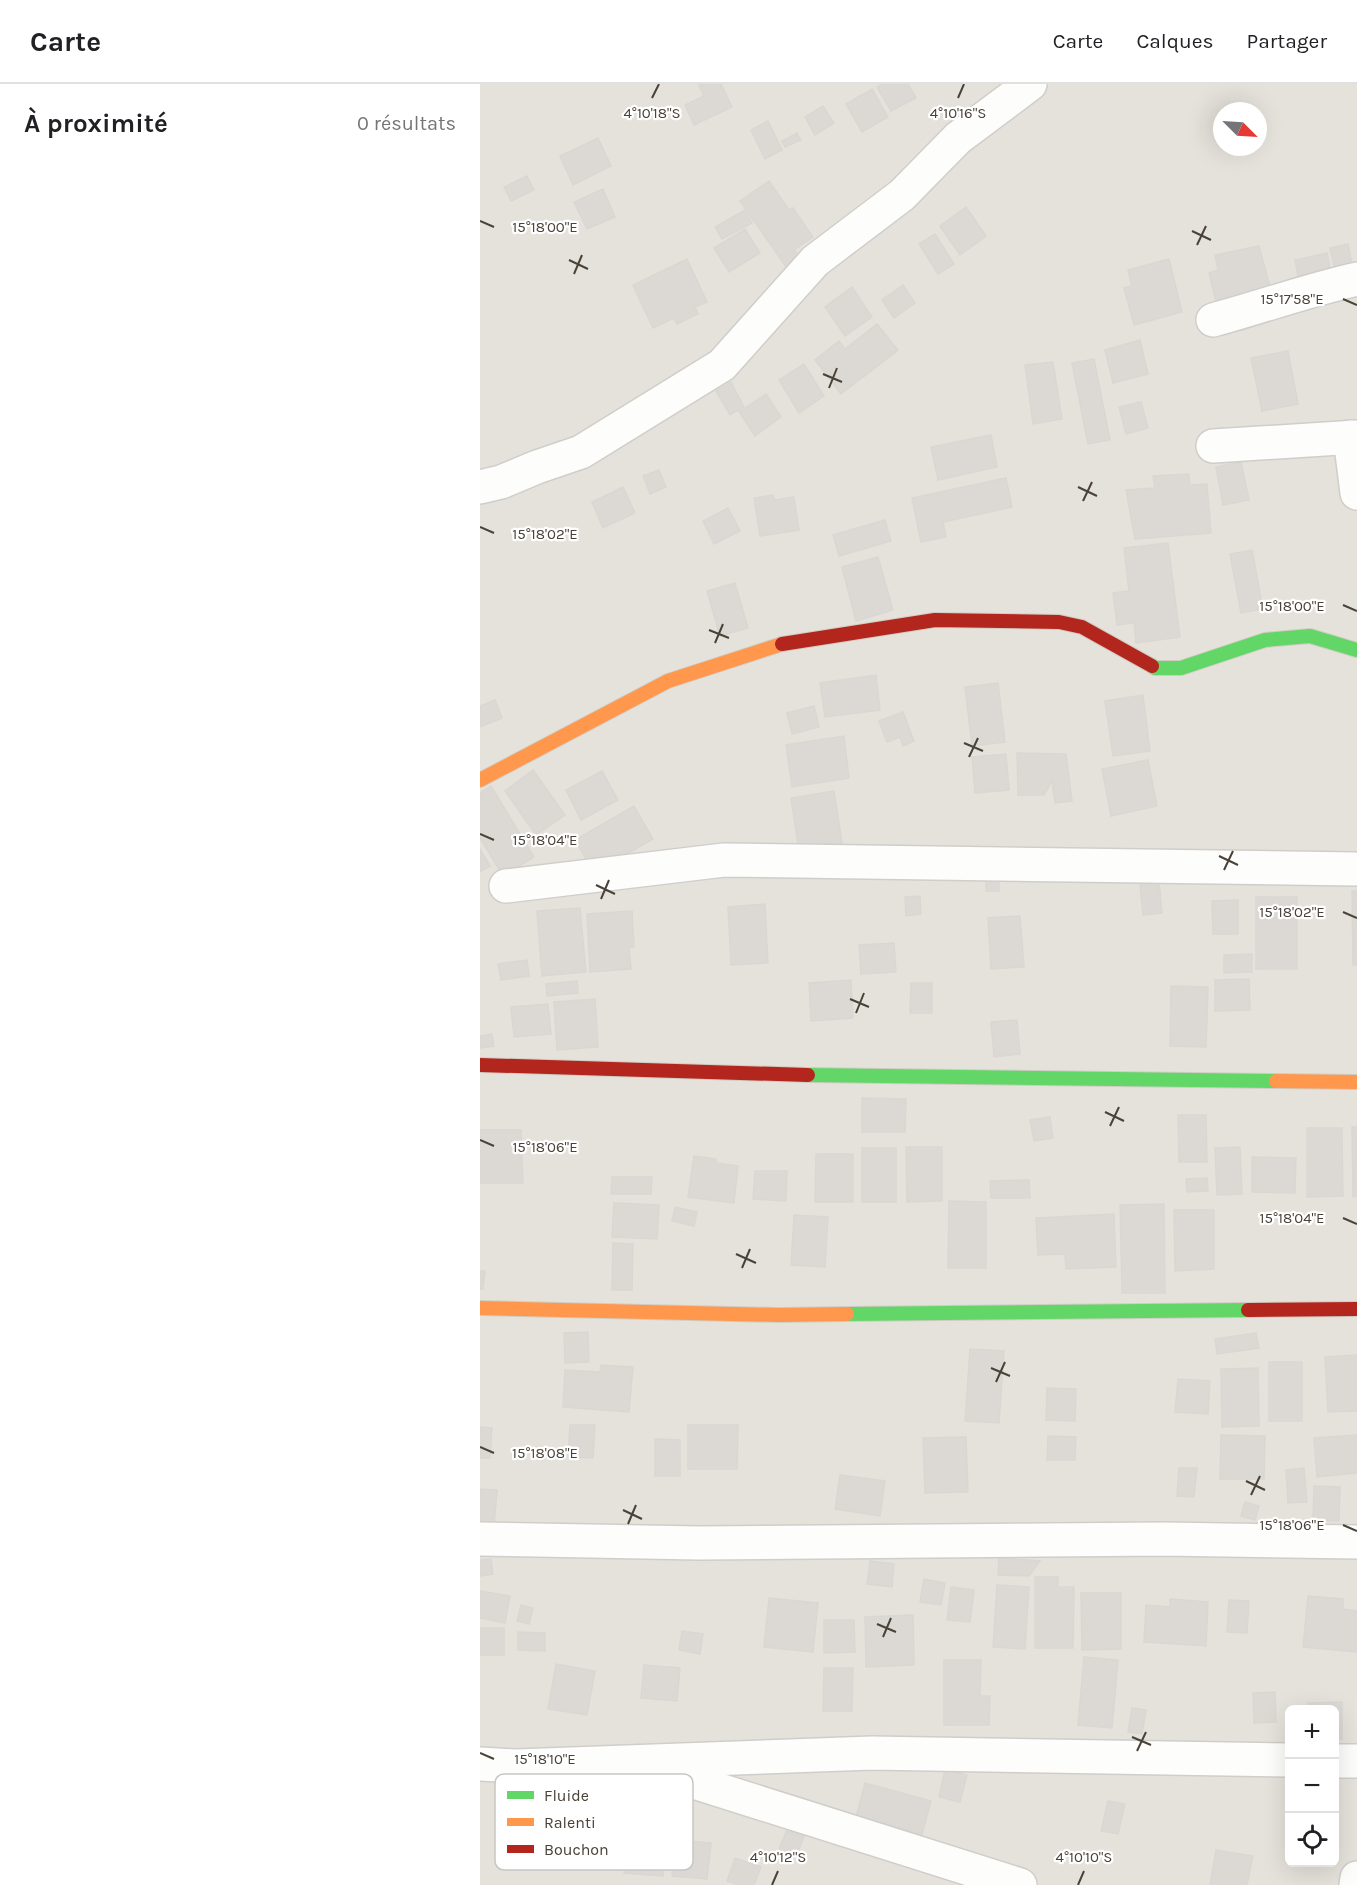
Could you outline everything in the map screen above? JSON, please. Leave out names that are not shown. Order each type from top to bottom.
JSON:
[{"type":"street","points":[[480,487],[501,482],[581,452],[722,365],[815,261],[902,195],[958,138],[1030,84]]},
{"type":"street","points":[[1213,320],[1321,287],[1357,279]]},
{"type":"street","points":[[1213,446],[1354,437],[1357,493]]},
{"type":"street","points":[[480,780],[668,681],[781,644],[935,620],[1059,622],[1082,627],[1155,668],[1181,668],[1265,640],[1276,639],[1310,636],[1357,650]]},
{"type":"street","points":[[506,886],[724,860],[1357,869]]},
{"type":"street","points":[[480,1065],[779,1074],[1357,1082]]},
{"type":"street","points":[[480,1308],[779,1315],[1357,1309]]},
{"type":"street","points":[[480,1539],[699,1543],[1164,1539],[1357,1542]]},
{"type":"street","points":[[480,1764],[516,1766],[872,1753],[1285,1760]]},
{"type":"street","points":[[1339,1761],[1357,1761]]},
{"type":"street","points":[[629,1762],[667,1774]]},
{"type":"street","points":[[693,1782],[1020,1885]]},
{"type":"street","points":[[1356,1885],[1357,1878]]},
{"type":"shaded area","points":[[480,84],[1357,84],[1357,1885],[480,1885]]},
{"type":"building","points":[[721,84],[732,107],[694,125],[685,105],[704,96],[699,85]]},
{"type":"building","points":[[883,84],[908,84],[916,98],[891,111],[877,87]]},
{"type":"building","points":[[872,89],[888,117],[862,132],[846,104]]},
{"type":"building","points":[[823,106],[834,123],[815,135],[805,117]]},
{"type":"building","points":[[768,121],[782,150],[765,159],[751,130]]},
{"type":"building","points":[[797,133],[801,140],[785,147],[782,141]]},
{"type":"building","points":[[598,138],[611,166],[573,185],[560,156]]},
{"type":"building","points":[[527,176],[534,190],[511,201],[504,187]]},
{"type":"building","points":[[769,181],[789,210],[793,208],[813,237],[794,250],[803,262],[789,271],[740,201]]},
{"type":"building","points":[[603,189],[615,217],[587,229],[574,202]]},
{"type":"building","points":[[966,207],[986,236],[960,255],[940,226]]},
{"type":"building","points":[[745,210],[752,223],[722,239],[715,227]]},
{"type":"building","points":[[745,229],[760,253],[729,272],[714,248]]},
{"type":"building","points":[[935,234],[954,264],[938,274],[919,244]]},
{"type":"building","points":[[1348,244],[1352,265],[1335,269],[1330,248]]},
{"type":"building","points":[[1259,246],[1273,298],[1218,311],[1209,273],[1218,270],[1215,255]]},
{"type":"building","points":[[1327,253],[1330,268],[1298,276],[1295,260]]},
{"type":"building","points":[[687,259],[707,302],[695,307],[698,314],[677,324],[674,318],[653,328],[633,285]]},
{"type":"building","points":[[1169,259],[1182,312],[1134,325],[1124,288],[1132,286],[1128,270]]},
{"type":"building","points":[[903,285],[915,303],[894,318],[882,300]]},
{"type":"building","points":[[852,287],[872,317],[845,336],[825,307]]},
{"type":"building","points":[[877,324],[898,350],[841,394],[815,360],[839,341],[845,349]]},
{"type":"building","points":[[1140,340],[1148,374],[1113,383],[1105,350]]},
{"type":"building","points":[[1288,351],[1298,404],[1262,411],[1251,358]]},
{"type":"building","points":[[1094,359],[1110,440],[1088,444],[1072,363]]},
{"type":"building","points":[[1053,362],[1062,419],[1033,424],[1025,365]]},
{"type":"building","points":[[804,364],[824,396],[799,413],[779,380]]},
{"type":"building","points":[[731,382],[744,407],[730,415],[716,391]]},
{"type":"building","points":[[766,394],[781,417],[755,436],[739,412]]},
{"type":"building","points":[[1141,402],[1148,428],[1126,434],[1119,407]]},
{"type":"building","points":[[991,435],[997,467],[938,480],[931,447]]},
{"type":"building","points":[[1241,462],[1249,500],[1223,505],[1216,467]]},
{"type":"building","points":[[659,470],[666,487],[650,494],[643,476]]},
{"type":"building","points":[[1189,474],[1190,485],[1207,484],[1211,533],[1135,539],[1126,490],[1155,488],[1153,476]]},
{"type":"building","points":[[1006,478],[1012,507],[943,522],[946,537],[921,542],[912,498]]},
{"type":"building","points":[[623,487],[635,513],[603,528],[592,502]]},
{"type":"building","points":[[773,495],[774,500],[794,497],[799,530],[760,536],[754,498]]},
{"type":"building","points":[[728,508],[740,531],[714,544],[703,521]]},
{"type":"building","points":[[885,520],[891,541],[839,556],[833,535]]},
{"type":"building","points":[[1168,543],[1180,637],[1136,643],[1134,623],[1117,625],[1113,593],[1129,591],[1124,548]]},
{"type":"building","points":[[1252,550],[1263,609],[1241,613],[1230,554]]},
{"type":"building","points":[[878,557],[893,610],[856,621],[842,567]]},
{"type":"building","points":[[735,583],[748,628],[720,636],[707,591]]},
{"type":"building","points":[[876,675],[880,710],[825,717],[820,683]]},
{"type":"building","points":[[998,683],[1005,742],[972,746],[965,687]]},
{"type":"building","points":[[1143,695],[1150,751],[1113,756],[1105,701]]},
{"type":"building","points":[[495,700],[502,718],[480,727],[480,706]]},
{"type":"building","points":[[814,706],[819,727],[792,734],[787,713]]},
{"type":"building","points":[[903,712],[914,741],[903,746],[900,737],[887,742],[879,721]]},
{"type":"building","points":[[844,736],[849,778],[792,787],[786,745]]},
{"type":"building","points":[[1017,753],[1066,754],[1072,801],[1055,803],[1052,781],[1044,795],[1018,795]]},
{"type":"building","points":[[1006,754],[1009,790],[975,793],[972,757]]},
{"type":"building","points":[[1148,760],[1157,806],[1111,816],[1102,769]]},
{"type":"building","points":[[533,770],[565,815],[536,835],[505,791]]},
{"type":"building","points":[[602,771],[618,800],[581,820],[566,790]]},
{"type":"building","points":[[491,786],[534,857],[503,876],[480,838],[480,793]]},
{"type":"building","points":[[834,791],[843,850],[800,857],[791,798]]},
{"type":"building","points":[[634,806],[653,839],[594,873],[575,840]]},
{"type":"building","points":[[480,849],[490,866],[480,872]]},
{"type":"building","points":[[986,878],[999,878],[999,891],[986,891]]},
{"type":"building","points":[[1159,882],[1162,913],[1143,915],[1140,884]]},
{"type":"building","points":[[1352,891],[1357,891],[1357,965],[1353,965]]},
{"type":"building","points":[[920,896],[921,914],[906,916],[905,897]]},
{"type":"building","points":[[1256,897],[1297,897],[1297,969],[1256,969]]},
{"type":"building","points":[[1238,900],[1238,934],[1213,934],[1212,901]]},
{"type":"building","points":[[765,904],[768,963],[731,965],[728,907]]},
{"type":"building","points":[[580,908],[586,972],[542,976],[537,911]]},
{"type":"building","points":[[632,911],[634,947],[629,947],[631,969],[590,972],[587,914]]},
{"type":"building","points":[[1020,916],[1024,967],[991,969],[988,918]]},
{"type":"building","points":[[894,943],[896,972],[861,974],[859,945]]},
{"type":"building","points":[[1252,954],[1252,972],[1224,973],[1224,955]]},
{"type":"building","points":[[527,960],[529,976],[501,980],[498,964]]},
{"type":"building","points":[[1249,979],[1250,1010],[1215,1011],[1215,980]]},
{"type":"building","points":[[851,980],[853,1018],[811,1021],[809,983]]},
{"type":"building","points":[[577,981],[578,993],[547,996],[546,984]]},
{"type":"building","points":[[911,983],[932,983],[932,1013],[910,1013]]},
{"type":"building","points":[[1171,986],[1208,987],[1206,1047],[1170,1046]]},
{"type":"building","points":[[595,999],[598,1047],[557,1050],[554,1002]]},
{"type":"building","points":[[548,1004],[551,1034],[514,1037],[511,1007]]},
{"type":"building","points":[[1017,1020],[1020,1054],[994,1057],[991,1022]]},
{"type":"building","points":[[492,1034],[494,1046],[480,1048],[480,1036]]},
{"type":"building","points":[[862,1098],[906,1099],[905,1132],[862,1132]]},
{"type":"building","points":[[1178,1115],[1206,1115],[1207,1162],[1179,1162]]},
{"type":"building","points":[[1050,1117],[1053,1138],[1034,1141],[1030,1120]]},
{"type":"building","points":[[1352,1127],[1357,1127],[1357,1196],[1353,1197]]},
{"type":"building","points":[[1307,1128],[1342,1128],[1343,1196],[1307,1197]]},
{"type":"building","points":[[480,1130],[521,1130],[523,1183],[480,1183]]},
{"type":"building","points":[[906,1147],[942,1147],[942,1201],[907,1202]]},
{"type":"building","points":[[1240,1147],[1242,1194],[1217,1195],[1215,1148]]},
{"type":"building","points":[[862,1148],[896,1148],[896,1202],[862,1202]]},
{"type":"building","points":[[816,1154],[853,1154],[853,1202],[815,1202]]},
{"type":"building","points":[[694,1156],[716,1159],[716,1163],[738,1166],[734,1203],[688,1197]]},
{"type":"building","points":[[1252,1157],[1296,1158],[1295,1193],[1252,1192]]},
{"type":"building","points":[[755,1171],[787,1171],[786,1201],[753,1199]]},
{"type":"building","points":[[612,1177],[652,1177],[651,1194],[611,1194]]},
{"type":"building","points":[[1207,1178],[1208,1191],[1187,1192],[1186,1179]]},
{"type":"building","points":[[1029,1180],[1030,1198],[991,1198],[990,1181]]},
{"type":"building","points":[[949,1201],[986,1202],[986,1268],[948,1268]]},
{"type":"building","points":[[614,1203],[659,1205],[657,1239],[612,1237]]},
{"type":"building","points":[[1164,1204],[1165,1293],[1122,1293],[1120,1205]]},
{"type":"building","points":[[675,1207],[697,1212],[694,1226],[672,1221]]},
{"type":"building","points":[[1174,1210],[1214,1210],[1214,1269],[1175,1271]]},
{"type":"building","points":[[1114,1214],[1116,1267],[1066,1269],[1065,1254],[1038,1255],[1036,1218]]},
{"type":"building","points":[[794,1215],[828,1217],[825,1267],[791,1265]]},
{"type":"building","points":[[613,1243],[633,1244],[632,1290],[612,1290]]},
{"type":"building","points":[[480,1271],[485,1271],[483,1289],[480,1289]]},
{"type":"building","points":[[588,1332],[589,1362],[565,1363],[564,1333]]},
{"type":"building","points":[[1256,1333],[1259,1348],[1217,1354],[1215,1339]]},
{"type":"building","points":[[970,1349],[1004,1351],[999,1423],[965,1421]]},
{"type":"building","points":[[1357,1355],[1357,1411],[1328,1412],[1325,1357]]},
{"type":"building","points":[[1269,1362],[1302,1362],[1302,1421],[1269,1421]]},
{"type":"building","points":[[601,1365],[633,1367],[629,1412],[563,1407],[565,1370],[600,1372]]},
{"type":"building","points":[[1258,1368],[1259,1426],[1222,1427],[1221,1369]]},
{"type":"building","points":[[1178,1379],[1210,1381],[1208,1414],[1175,1412]]},
{"type":"building","points":[[1047,1388],[1076,1389],[1075,1421],[1046,1420]]},
{"type":"building","points":[[570,1425],[595,1425],[593,1458],[568,1457]]},
{"type":"building","points":[[688,1425],[738,1425],[737,1469],[688,1469]]},
{"type":"building","points":[[480,1427],[492,1428],[490,1458],[480,1458]]},
{"type":"building","points":[[1221,1435],[1265,1436],[1264,1479],[1220,1479]]},
{"type":"building","points":[[1357,1435],[1357,1473],[1317,1477],[1314,1438]]},
{"type":"building","points":[[1048,1436],[1076,1437],[1075,1460],[1047,1460]]},
{"type":"building","points":[[966,1437],[968,1492],[925,1493],[923,1438]]},
{"type":"building","points":[[655,1439],[680,1440],[680,1476],[655,1476]]},
{"type":"building","points":[[1179,1468],[1197,1468],[1194,1497],[1177,1496]]},
{"type":"building","points":[[1304,1468],[1307,1502],[1288,1503],[1286,1470]]},
{"type":"building","points":[[840,1475],[885,1481],[880,1516],[835,1509]]},
{"type":"building","points":[[1314,1486],[1340,1487],[1339,1521],[1313,1520]]},
{"type":"building","points":[[480,1489],[497,1490],[494,1526],[480,1525]]},
{"type":"building","points":[[1245,1502],[1259,1506],[1255,1520],[1241,1516]]},
{"type":"building","points":[[999,1558],[1040,1561],[1029,1576],[998,1575]]},
{"type":"building","points":[[491,1559],[493,1574],[480,1576],[480,1560]]},
{"type":"building","points":[[870,1561],[894,1564],[892,1587],[867,1584]]},
{"type":"building","points":[[1035,1577],[1058,1577],[1058,1587],[1074,1587],[1073,1648],[1035,1648]]},
{"type":"building","points":[[924,1579],[945,1583],[941,1605],[920,1602]]},
{"type":"building","points":[[997,1585],[1029,1587],[1025,1649],[993,1647]]},
{"type":"building","points":[[951,1587],[974,1590],[970,1622],[947,1620]]},
{"type":"building","points":[[480,1591],[510,1596],[505,1623],[480,1618]]},
{"type":"building","points":[[1081,1593],[1121,1593],[1121,1649],[1082,1650]]},
{"type":"building","points":[[1308,1596],[1343,1599],[1343,1609],[1357,1611],[1357,1652],[1303,1647]]},
{"type":"building","points":[[769,1598],[818,1603],[813,1652],[764,1647]]},
{"type":"building","points":[[1170,1599],[1208,1602],[1206,1646],[1144,1642],[1146,1605],[1170,1607]]},
{"type":"building","points":[[1229,1600],[1249,1601],[1247,1633],[1227,1632]]},
{"type":"building","points":[[521,1605],[533,1608],[529,1624],[517,1621]]},
{"type":"building","points":[[913,1615],[914,1665],[866,1667],[865,1617]]},
{"type":"building","points":[[824,1620],[854,1620],[855,1652],[824,1653]]},
{"type":"building","points":[[480,1628],[504,1628],[504,1655],[480,1655]]},
{"type":"building","points":[[682,1631],[703,1634],[700,1654],[679,1650]]},
{"type":"building","points":[[518,1632],[545,1633],[545,1651],[518,1650]]},
{"type":"building","points":[[1084,1657],[1118,1660],[1112,1728],[1078,1725]]},
{"type":"building","points":[[944,1660],[981,1660],[980,1696],[990,1696],[989,1725],[944,1725]]},
{"type":"building","points":[[556,1664],[595,1671],[587,1715],[548,1709]]},
{"type":"building","points":[[644,1665],[680,1668],[677,1701],[641,1698]]},
{"type":"building","points":[[824,1668],[853,1668],[852,1711],[823,1711]]},
{"type":"building","points":[[1275,1692],[1276,1722],[1254,1723],[1253,1693]]},
{"type":"building","points":[[1342,1702],[1342,1739],[1339,1739],[1339,1705],[1308,1705],[1308,1703]]},
{"type":"building","points":[[1132,1708],[1146,1710],[1142,1734],[1128,1732]]},
{"type":"building","points":[[945,1770],[967,1775],[960,1802],[939,1797]]},
{"type":"building","points":[[865,1783],[931,1801],[922,1834],[856,1817]]},
{"type":"building","points":[[1108,1801],[1125,1804],[1118,1834],[1101,1831]]},
{"type":"building","points":[[787,1830],[804,1836],[796,1857],[778,1851]]},
{"type":"building","points":[[693,1842],[711,1843],[707,1879],[672,1876],[672,1870],[693,1870]]},
{"type":"building","points":[[1216,1850],[1253,1856],[1247,1885],[1210,1885]]},
{"type":"building","points":[[735,1858],[761,1867],[754,1885],[739,1885],[727,1881]]},
{"type":"building","points":[[624,1870],[663,1870],[663,1876],[624,1873]]},
{"type":"traffic: fast","points":[[1152,666],[1181,668],[1265,640],[1310,636],[1357,650]]},
{"type":"traffic: fast","points":[[808,1075],[1276,1081]]},
{"type":"traffic: fast","points":[[847,1314],[1248,1310]]},
{"type":"traffic: slow","points":[[480,780],[668,681],[782,644]]},
{"type":"traffic: slow","points":[[1276,1081],[1357,1082]]},
{"type":"traffic: slow","points":[[480,1308],[779,1315],[847,1314]]},
{"type":"traffic: jam","points":[[782,644],[935,620],[1059,622],[1082,627],[1152,666]]},
{"type":"traffic: jam","points":[[480,1065],[808,1075]]},
{"type":"traffic: jam","points":[[1248,1310],[1357,1309]]}]
